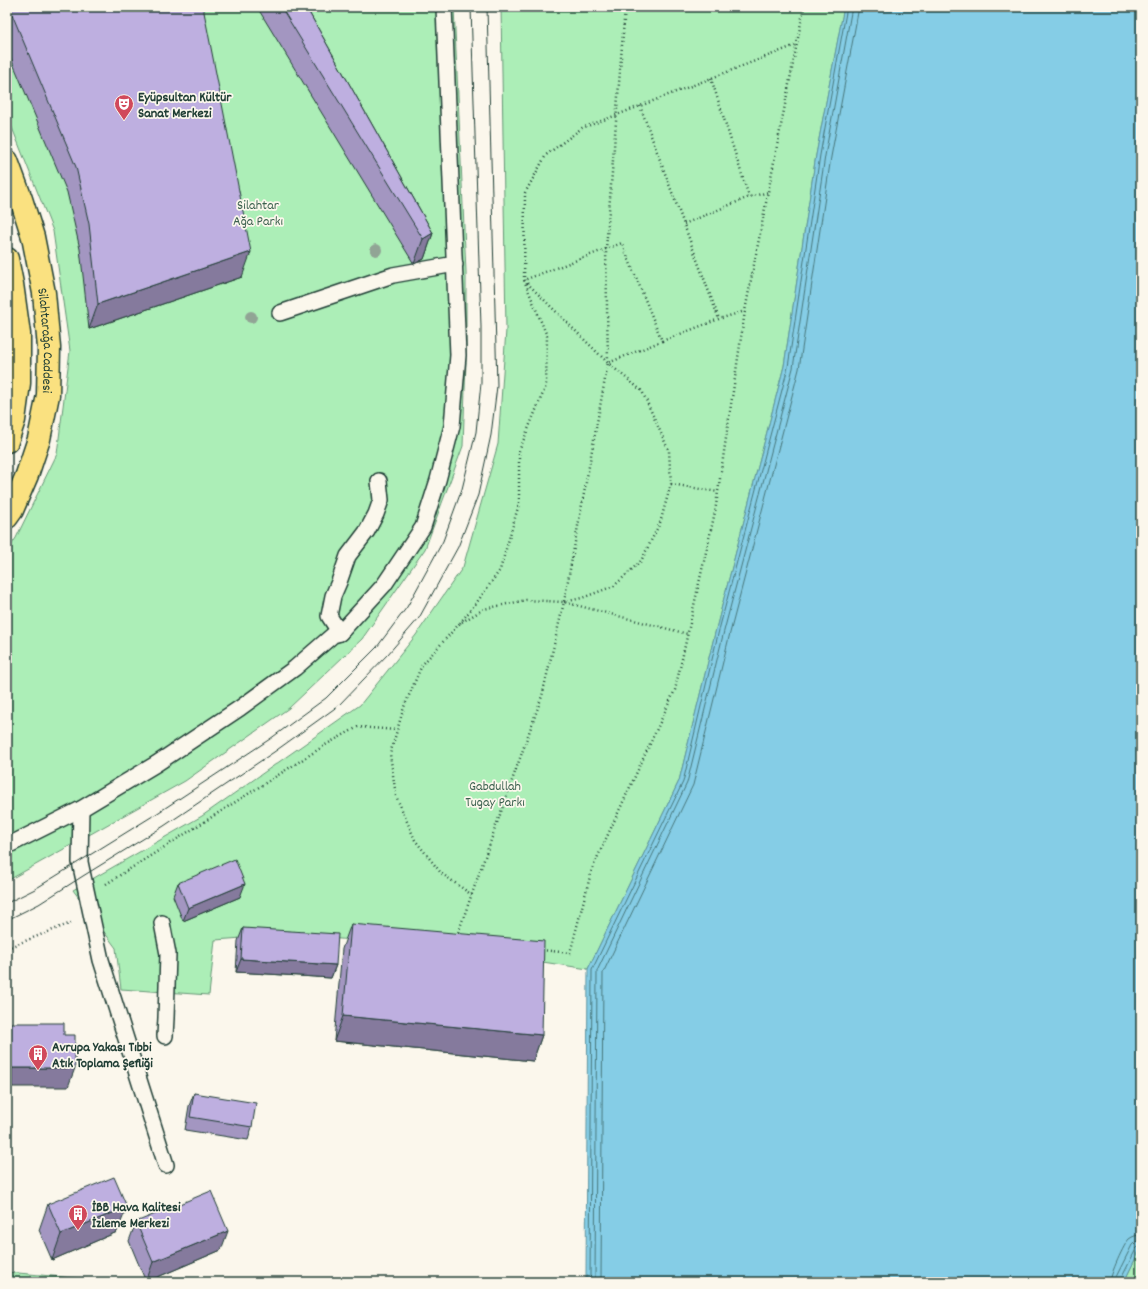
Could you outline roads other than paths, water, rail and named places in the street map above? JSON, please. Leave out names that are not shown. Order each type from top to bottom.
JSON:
[{"type":"main road","name":"Silahtarağa Caddesi","points":[[7,161],[33,237],[44,293],[49,348],[48,395],[39,439],[27,475],[12,510],[7,517]]},
{"type":"main road","name":"Silahtarağa Caddesi","points":[[7,259],[12,284],[18,334],[19,383],[14,420],[7,440]]},
{"type":"lane","points":[[7,846],[81,809],[156,764],[240,708],[295,668],[333,635],[340,633],[384,585],[423,527],[434,494],[452,426],[458,354],[444,7]]},
{"type":"lane","points":[[280,313],[393,275],[455,264]]},
{"type":"lane","points":[[340,633],[329,616],[332,596],[339,582],[348,556],[367,531],[382,500],[379,481]]},
{"type":"lane","points":[[81,809],[80,862],[101,960],[166,1165]]},
{"type":"lane","points":[[162,923],[168,954],[165,1036]]},
{"type":"water","points":[[844,7],[1141,7],[1141,1247],[1124,1282],[585,1282],[588,969],[679,781],[716,629],[784,366],[816,155]]},
{"type":"tram line","points":[[7,903],[35,889],[156,814],[270,739],[326,698],[377,647],[407,607],[443,541],[462,489],[476,432],[481,383],[481,327],[471,7]]},
{"type":"tram line","points":[[7,920],[39,904],[164,826],[274,752],[338,706],[388,654],[419,618],[458,547],[478,495],[491,435],[497,386],[487,7]]},
{"type":"place","name":"Eyüpsultan Kültür Sanat Merkezi","points":[[124,121]]},
{"type":"place","name":"Avrupa Yakası Tıbbi Atık Toplama Şefliği","points":[[38,1071]]},
{"type":"place","name":"İBB Hava Kalitesi İzleme Merkezi","points":[[78,1231]]},
{"type":"park label","name":"Silahtar Ağa Parkı","points":[[258,212]]},
{"type":"park label","name":"Gabdullah Tugay Parkı","points":[[495,794]]}]
